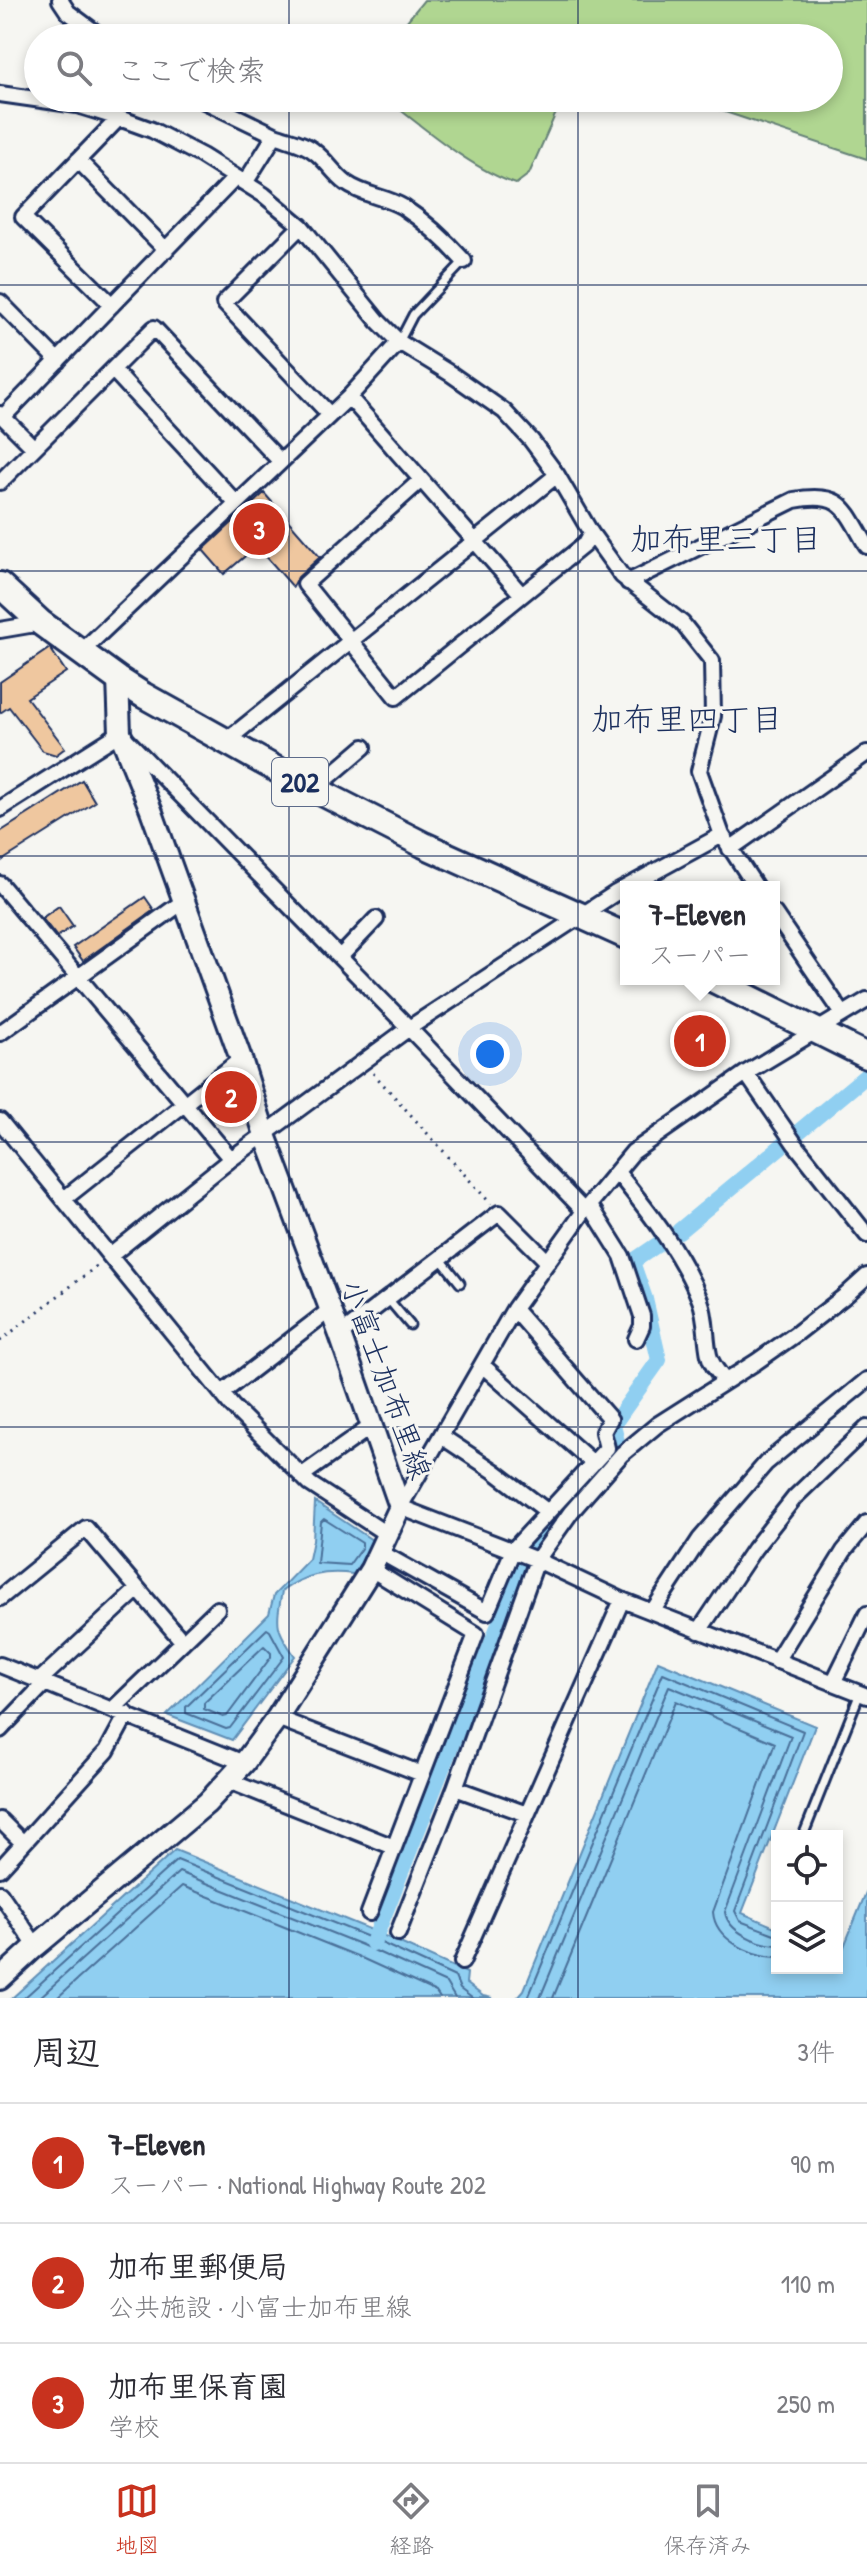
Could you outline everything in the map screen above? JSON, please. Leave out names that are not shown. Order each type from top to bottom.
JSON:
[{"type":"highway","name":"202","points":[[0,585],[41,623],[118,679],[226,741],[424,845],[620,933]]},
{"type":"highway","points":[[724,985],[867,1056]]},
{"type":"main road","name":"小富士加布里線","points":[[0,1979],[229,1781],[277,1718],[379,1552],[400,1507],[184,901],[120,733],[118,679]]},
{"type":"street","points":[[60,0],[68,12],[84,24]]},
{"type":"street","points":[[0,94],[24,97]]},
{"type":"street","points":[[100,112],[152,130],[284,209],[399,342],[504,411],[531,440],[557,475],[591,533],[628,582],[682,623],[712,661],[713,716],[699,771],[726,842],[752,881]]},
{"type":"street","points":[[227,112],[275,135],[307,146],[334,173],[366,195],[384,198],[403,207],[443,239],[464,261]]},
{"type":"street","points":[[112,305],[23,217],[119,118]]},
{"type":"street","points":[[34,448],[2,415],[240,180],[275,135]]},
{"type":"street","points":[[78,160],[166,250]]},
{"type":"street","points":[[301,226],[224,303],[330,415]]},
{"type":"street","points":[[0,302],[58,361]]},
{"type":"street","points":[[0,482],[154,328],[280,461]]},
{"type":"street","points":[[81,652],[349,397],[399,342]]},
{"type":"street","points":[[113,370],[236,503]]},
{"type":"street","points":[[349,397],[522,595]]},
{"type":"street","points":[[226,741],[557,475]]},
{"type":"street","points":[[421,480],[305,584],[396,697],[585,544],[591,533]]},
{"type":"street","points":[[628,582],[794,500],[814,496],[832,499],[844,508],[867,546]]},
{"type":"street","points":[[0,630],[41,623]]},
{"type":"street","points":[[0,809],[120,733],[587,1208],[622,1256],[642,1316],[642,1326],[636,1339]]},
{"type":"street","points":[[315,789],[364,747]]},
{"type":"street","points":[[635,881],[653,870],[726,842],[867,753]]},
{"type":"street","points":[[0,884],[231,1159]]},
{"type":"street","points":[[110,1256],[231,1159],[409,1028],[620,890]]},
{"type":"street","points":[[0,1033],[184,901]]},
{"type":"street","points":[[340,957],[376,919]]},
{"type":"street","points":[[780,922],[843,1014]]},
{"type":"street","points":[[863,1695],[622,1600],[513,1550],[400,1507],[514,1309],[587,1208],[633,1152],[746,1073],[867,1000]]},
{"type":"street","points":[[64,1199],[241,1059]]},
{"type":"street","points":[[746,1073],[792,1140],[867,1235]]},
{"type":"street","points":[[0,1121],[222,1393],[379,1552],[476,1634]]},
{"type":"street","points":[[617,1172],[660,1225],[691,1277],[702,1305],[709,1355],[725,1381]]},
{"type":"street","points":[[340,1335],[499,1213],[548,1262]]},
{"type":"street","points":[[398,1933],[455,1788],[537,1560],[571,1512],[622,1454],[657,1425],[796,1334],[867,1276]]},
{"type":"street","points":[[222,1393],[331,1309]]},
{"type":"street","points":[[369,1913],[476,1634],[513,1550],[607,1448],[603,1432],[610,1419],[514,1309]]},
{"type":"street","points":[[482,1365],[593,1463]]},
{"type":"street","points":[[652,1612],[700,1539],[766,1463],[867,1380]]},
{"type":"street","points":[[301,1476],[373,1425]]},
{"type":"street","points":[[699,1631],[754,1549],[795,1497],[867,1428]]},
{"type":"street","points":[[441,1436],[548,1512]]},
{"type":"street","points":[[776,1661],[844,1551],[867,1523]]},
{"type":"street","points":[[0,1598],[86,1528],[183,1642]]},
{"type":"street","points":[[379,1552],[487,1612]]},
{"type":"street","points":[[0,1730],[43,1681],[138,1589]]},
{"type":"street","points":[[462,1962],[622,1600]]},
{"type":"street","points":[[0,1869],[107,1751],[120,1712],[217,1609]]},
{"type":"street","points":[[833,1683],[867,1614]]},
{"type":"street","points":[[0,1665],[244,1763]]},
{"type":"street","points":[[277,1718],[422,1774]]},
{"type":"street","points":[[229,1781],[394,1847]]},
{"type":"street","points":[[455,1788],[527,1814]]},
{"type":"street","points":[[0,1820],[23,1843]]},
{"type":"street","points":[[0,1893],[36,1946]]},
{"type":"lane","points":[[399,342],[427,297],[464,261]]},
{"type":"lane","points":[[440,1258],[460,1283]]},
{"type":"lane","points":[[388,1299],[410,1325]]},
{"type":"lane","points":[[806,1830],[863,1695]]},
{"type":"path","points":[[363,1062],[499,1213]]},
{"type":"path","points":[[0,1341],[110,1256]]},
{"type":"green space","points":[[424,0],[867,0],[867,159],[725,112],[843,112],[843,24],[404,24]]},
{"type":"green space","points":[[403,112],[557,112],[529,174],[516,184],[465,158]]},
{"type":"water","points":[[315,1502],[375,1542],[353,1574],[315,1575],[282,1591],[279,1626],[295,1656],[232,1740],[167,1715],[269,1614],[274,1595],[309,1559]]},
{"type":"water","points":[[658,1661],[815,1726],[774,1830],[771,1830],[771,1839],[742,1913],[771,1925],[771,1974],[843,1974],[843,1949],[867,1890],[867,1998],[517,1998],[524,1990]]},
{"type":"water","points":[[175,1850],[369,1929],[467,1973],[466,1983],[483,1996],[492,1998],[12,1998]]},
{"type":"building","points":[[264,493],[320,557],[298,577],[293,587],[257,546],[224,574],[203,550]]},
{"type":"building","points":[[50,648],[66,672],[27,698],[65,748],[56,755],[43,751],[9,707],[0,713],[0,682]]},
{"type":"building","points":[[82,780],[95,802],[0,862],[0,832]]},
{"type":"building","points":[[145,897],[154,910],[83,961],[73,947]]},
{"type":"building","points":[[59,906],[73,926],[57,937],[42,918]]},
{"type":"waterway","points":[[679,1231],[867,1075]]},
{"type":"waterway","points":[[373,1943],[530,1546],[618,1446],[613,1425],[659,1360],[645,1299],[632,1262],[657,1245]]},
{"type":"place","name":"加布里保育園","points":[[259,529]]},
{"type":"place","name":"7-Eleven","points":[[700,1041]]},
{"type":"place","name":"加布里郵便局","points":[[231,1097]]},
{"type":"district","name":"加布里三丁目","points":[[726,538]]},
{"type":"district","name":"加布里四丁目","points":[[687,718]]}]
